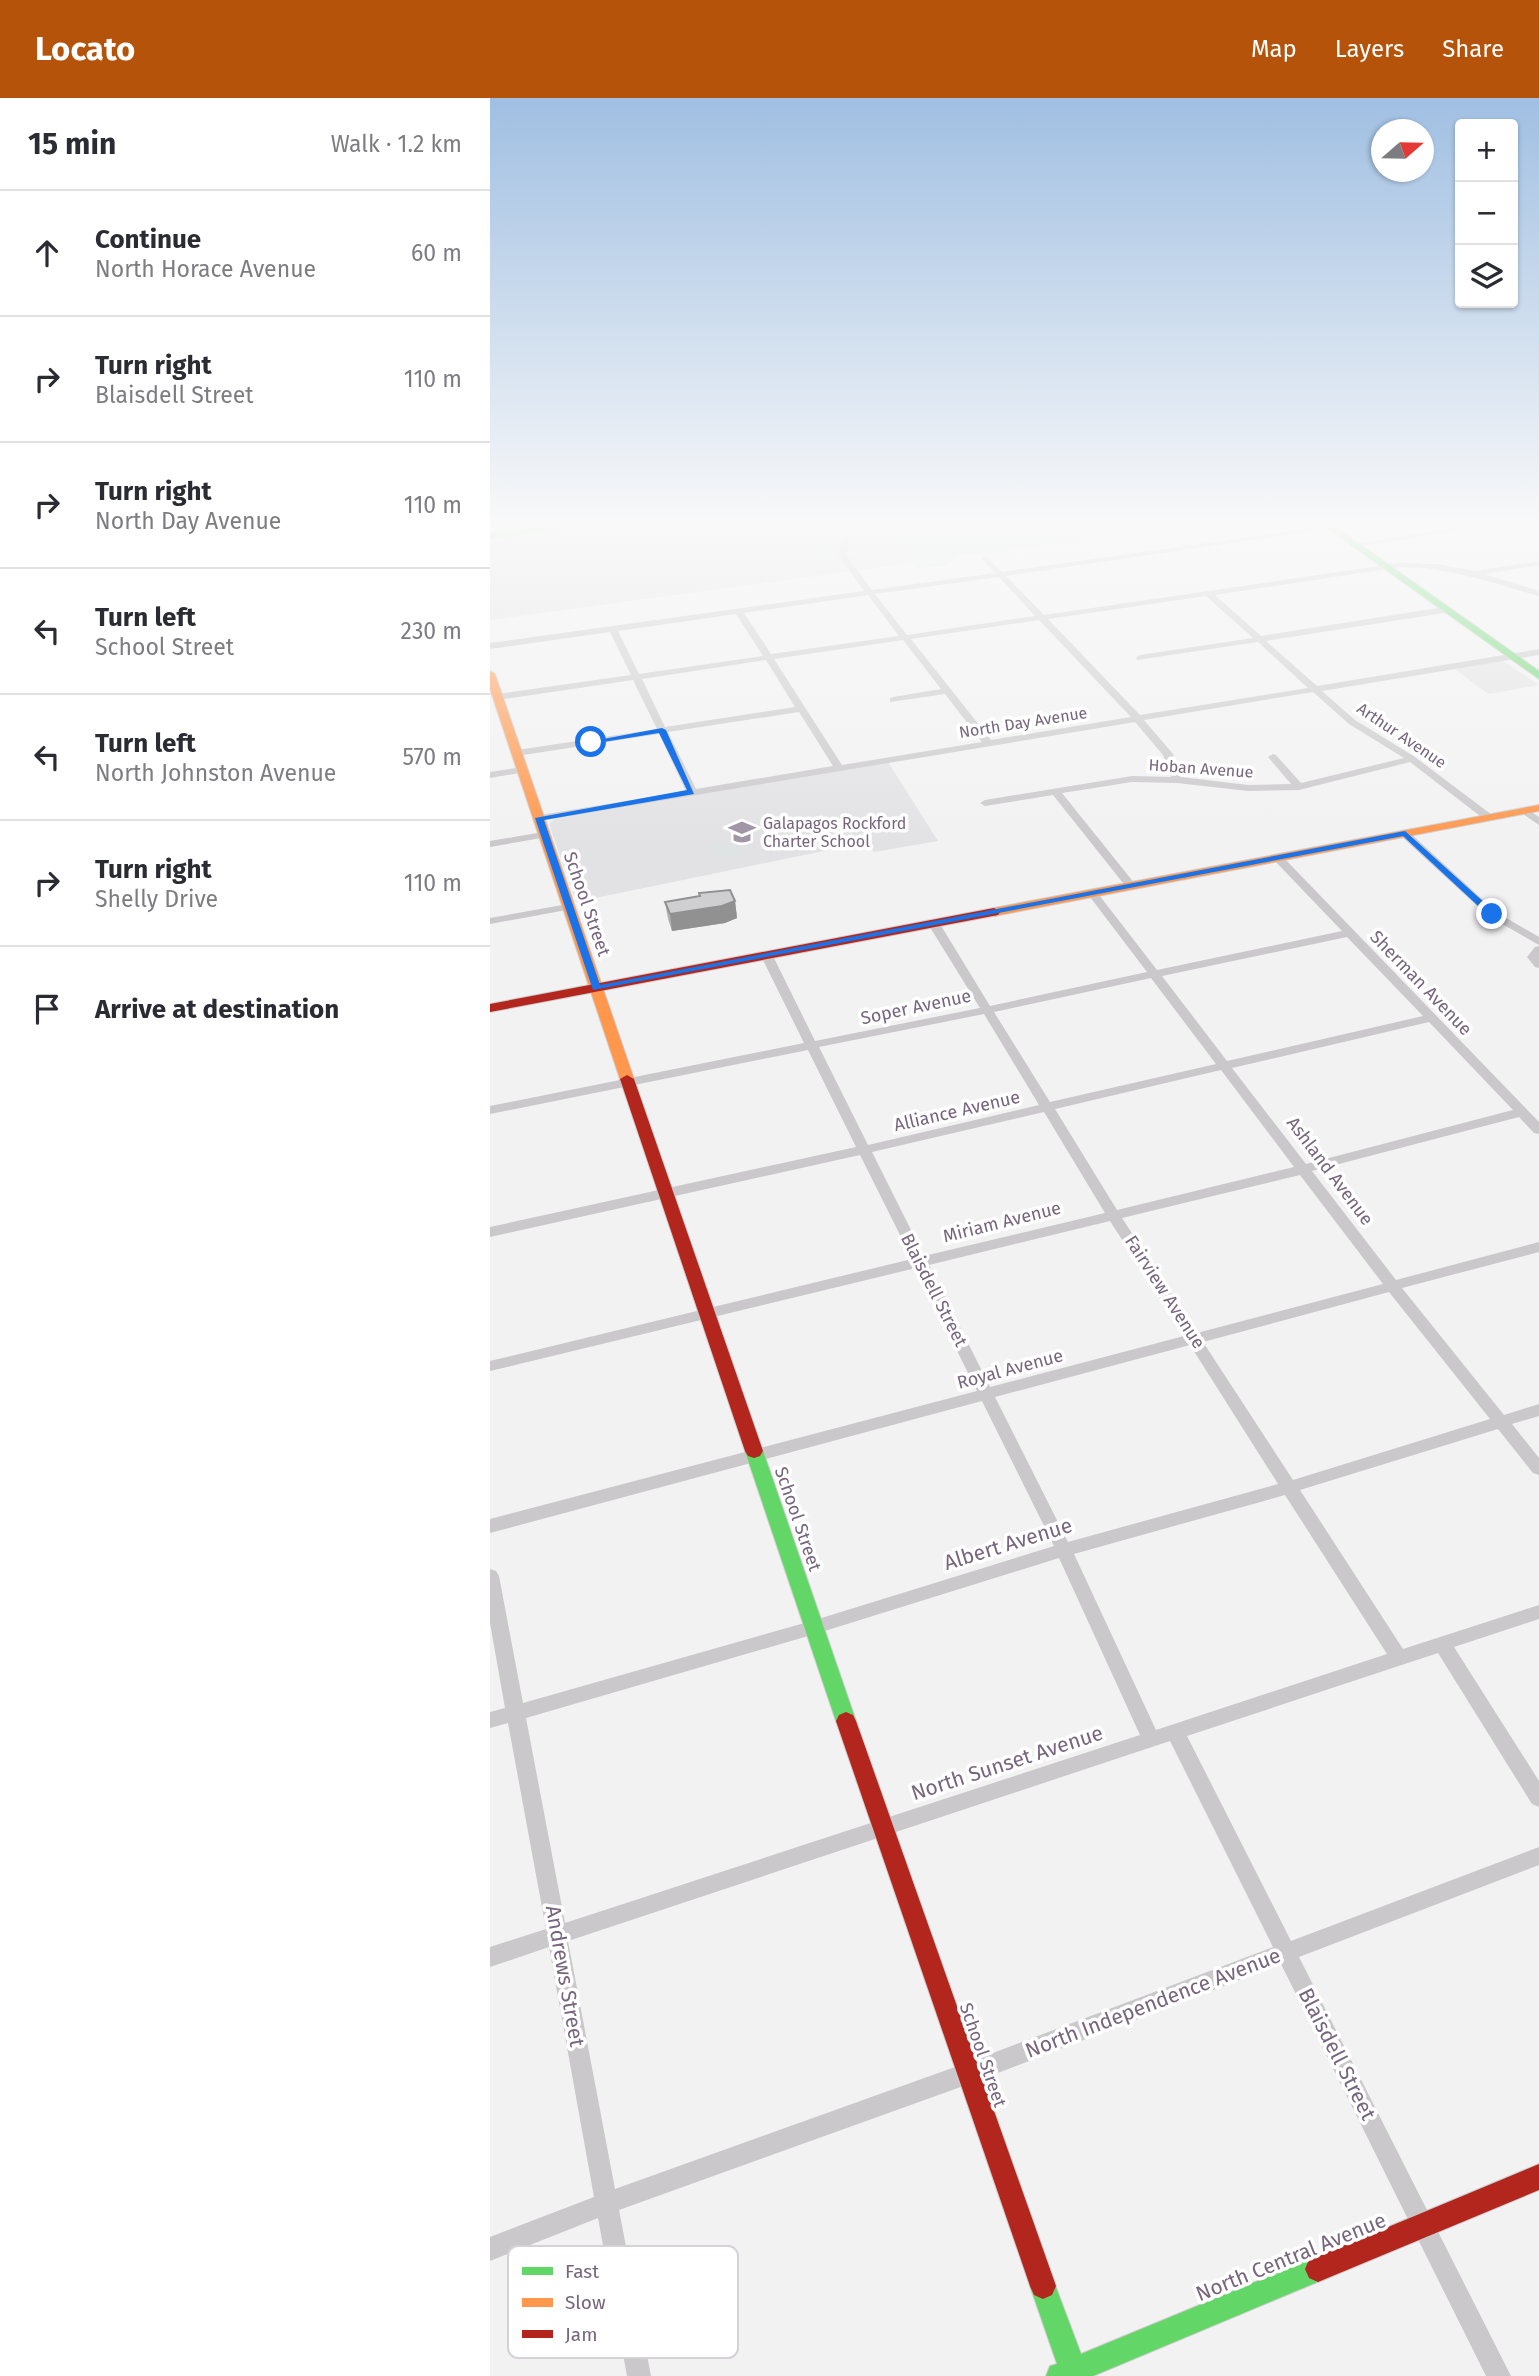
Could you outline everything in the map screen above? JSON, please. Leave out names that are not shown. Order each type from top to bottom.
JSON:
[{"type":"main road","points":[[1476,632],[1539,676]]},
{"type":"main road","name":"School Street","points":[[490,674],[497,707],[517,753],[882,1828],[970,2073],[1069,2374]]},
{"type":"main road","points":[[490,1008],[1532,809]]},
{"type":"main road","name":"North Central Avenue","points":[[1069,2374],[1539,2177]]},
{"type":"street","points":[[490,646],[584,632]]},
{"type":"street","points":[[615,632],[692,792]]},
{"type":"street","points":[[752,632],[839,768]]},
{"type":"street","points":[[900,632],[989,744]]},
{"type":"street","points":[[497,707],[636,677],[936,632]]},
{"type":"street","points":[[1056,632],[1168,754],[1177,780]]},
{"type":"street","name":"Arthur Avenue","points":[[1251,632],[1352,722],[1412,759],[1488,817]]},
{"type":"street","points":[[1140,658],[1295,632]]},
{"type":"street","name":"North Day Avenue","points":[[539,818],[1539,652]]},
{"type":"street","points":[[893,700],[947,691]]},
{"type":"street","points":[[517,753],[801,709]]},
{"type":"street","points":[[1273,757],[1299,787]]},
{"type":"street","name":"Hoban Avenue","points":[[985,803],[1132,779],[1177,780],[1248,788],[1299,787],[1412,759]]},
{"type":"street","points":[[490,775],[522,770]]},
{"type":"street","points":[[1056,792],[1131,886]]},
{"type":"street","points":[[1532,809],[1539,822]]},
{"type":"street","points":[[1405,834],[1492,914],[1539,942]]},
{"type":"street","points":[[490,844],[543,835]]},
{"type":"street","name":"Sherman Avenue","points":[[1278,858],[1539,1130]]},
{"type":"street","name":"Ashland Avenue","points":[[1092,893],[1393,1287],[1539,1469]]},
{"type":"street","points":[[490,921],[568,907]]},
{"type":"street","name":"Fairview Avenue","points":[[934,924],[1113,1214],[1399,1658]]},
{"type":"street","name":"Soper Avenue","points":[[490,1110],[813,1046],[1348,933]]},
{"type":"street","points":[[1539,949],[1533,957],[1539,965]]},
{"type":"street","name":"Blaisdell Street","points":[[767,956],[1064,1550],[1152,1739]]},
{"type":"street","name":"Alliance Avenue","points":[[490,1232],[1048,1108],[1430,1018]]},
{"type":"street","name":"Miriam Avenue","points":[[490,1366],[1305,1169],[1522,1112]]},
{"type":"street","name":"Royal Avenue","points":[[490,1526],[1539,1247]]},
{"type":"street","name":"Albert Avenue","points":[[490,1720],[815,1627],[1064,1550],[1290,1487],[1539,1410]]},
{"type":"street","name":"Andrews Street","points":[[490,1576],[615,2246]]},
{"type":"street","name":"North Sunset Avenue","points":[[490,1957],[1539,1612]]},
{"type":"street","points":[[1442,1644],[1539,1798]]},
{"type":"street","name":"Blaisdell Street","points":[[1175,1732],[1284,1953],[1425,2224],[1499,2376]]},
{"type":"street","name":"North Independence Avenue","points":[[490,2249],[607,2203],[970,2073],[1539,1856]]},
{"type":"street","name":"Andrews Street","points":[[636,2358],[639,2376]]},
{"type":"shaded area","points":[[1503,661],[1539,685],[1488,694],[1455,669]]},
{"type":"shaded area","name":"Galapagos Rockford Charter School","points":[[888,762],[938,841],[874,852],[867,842],[576,902],[549,824],[555,818]]},
{"type":"shaded area","points":[[738,839],[744,857],[712,856],[716,845]]},
{"type":"building","points":[[730,890],[735,901],[722,906],[670,914],[665,902],[700,896],[699,893]]},
{"type":"traffic: fast","points":[[1478,632],[1539,676]]},
{"type":"traffic: fast","points":[[754,1451],[846,1721]]},
{"type":"traffic: fast","points":[[1060,2376],[1318,2269]]},
{"type":"traffic: fast","points":[[1043,2286],[1075,2376]]},
{"type":"traffic: slow","points":[[490,674],[627,1079]]},
{"type":"traffic: slow","points":[[994,912],[1539,808]]},
{"type":"traffic: jam","points":[[490,1008],[994,912]]},
{"type":"traffic: jam","points":[[627,1079],[754,1451]]},
{"type":"traffic: jam","points":[[846,1721],[1043,2286]]},
{"type":"traffic: jam","points":[[1318,2269],[1539,2177]]},
{"type":"place","name":"Galapagos Rockford Charter School","points":[[742,832]]},
{"type":"route","points":[[591,742],[662,730],[692,792],[539,818],[596,988],[1405,834],[1492,914]]}]
